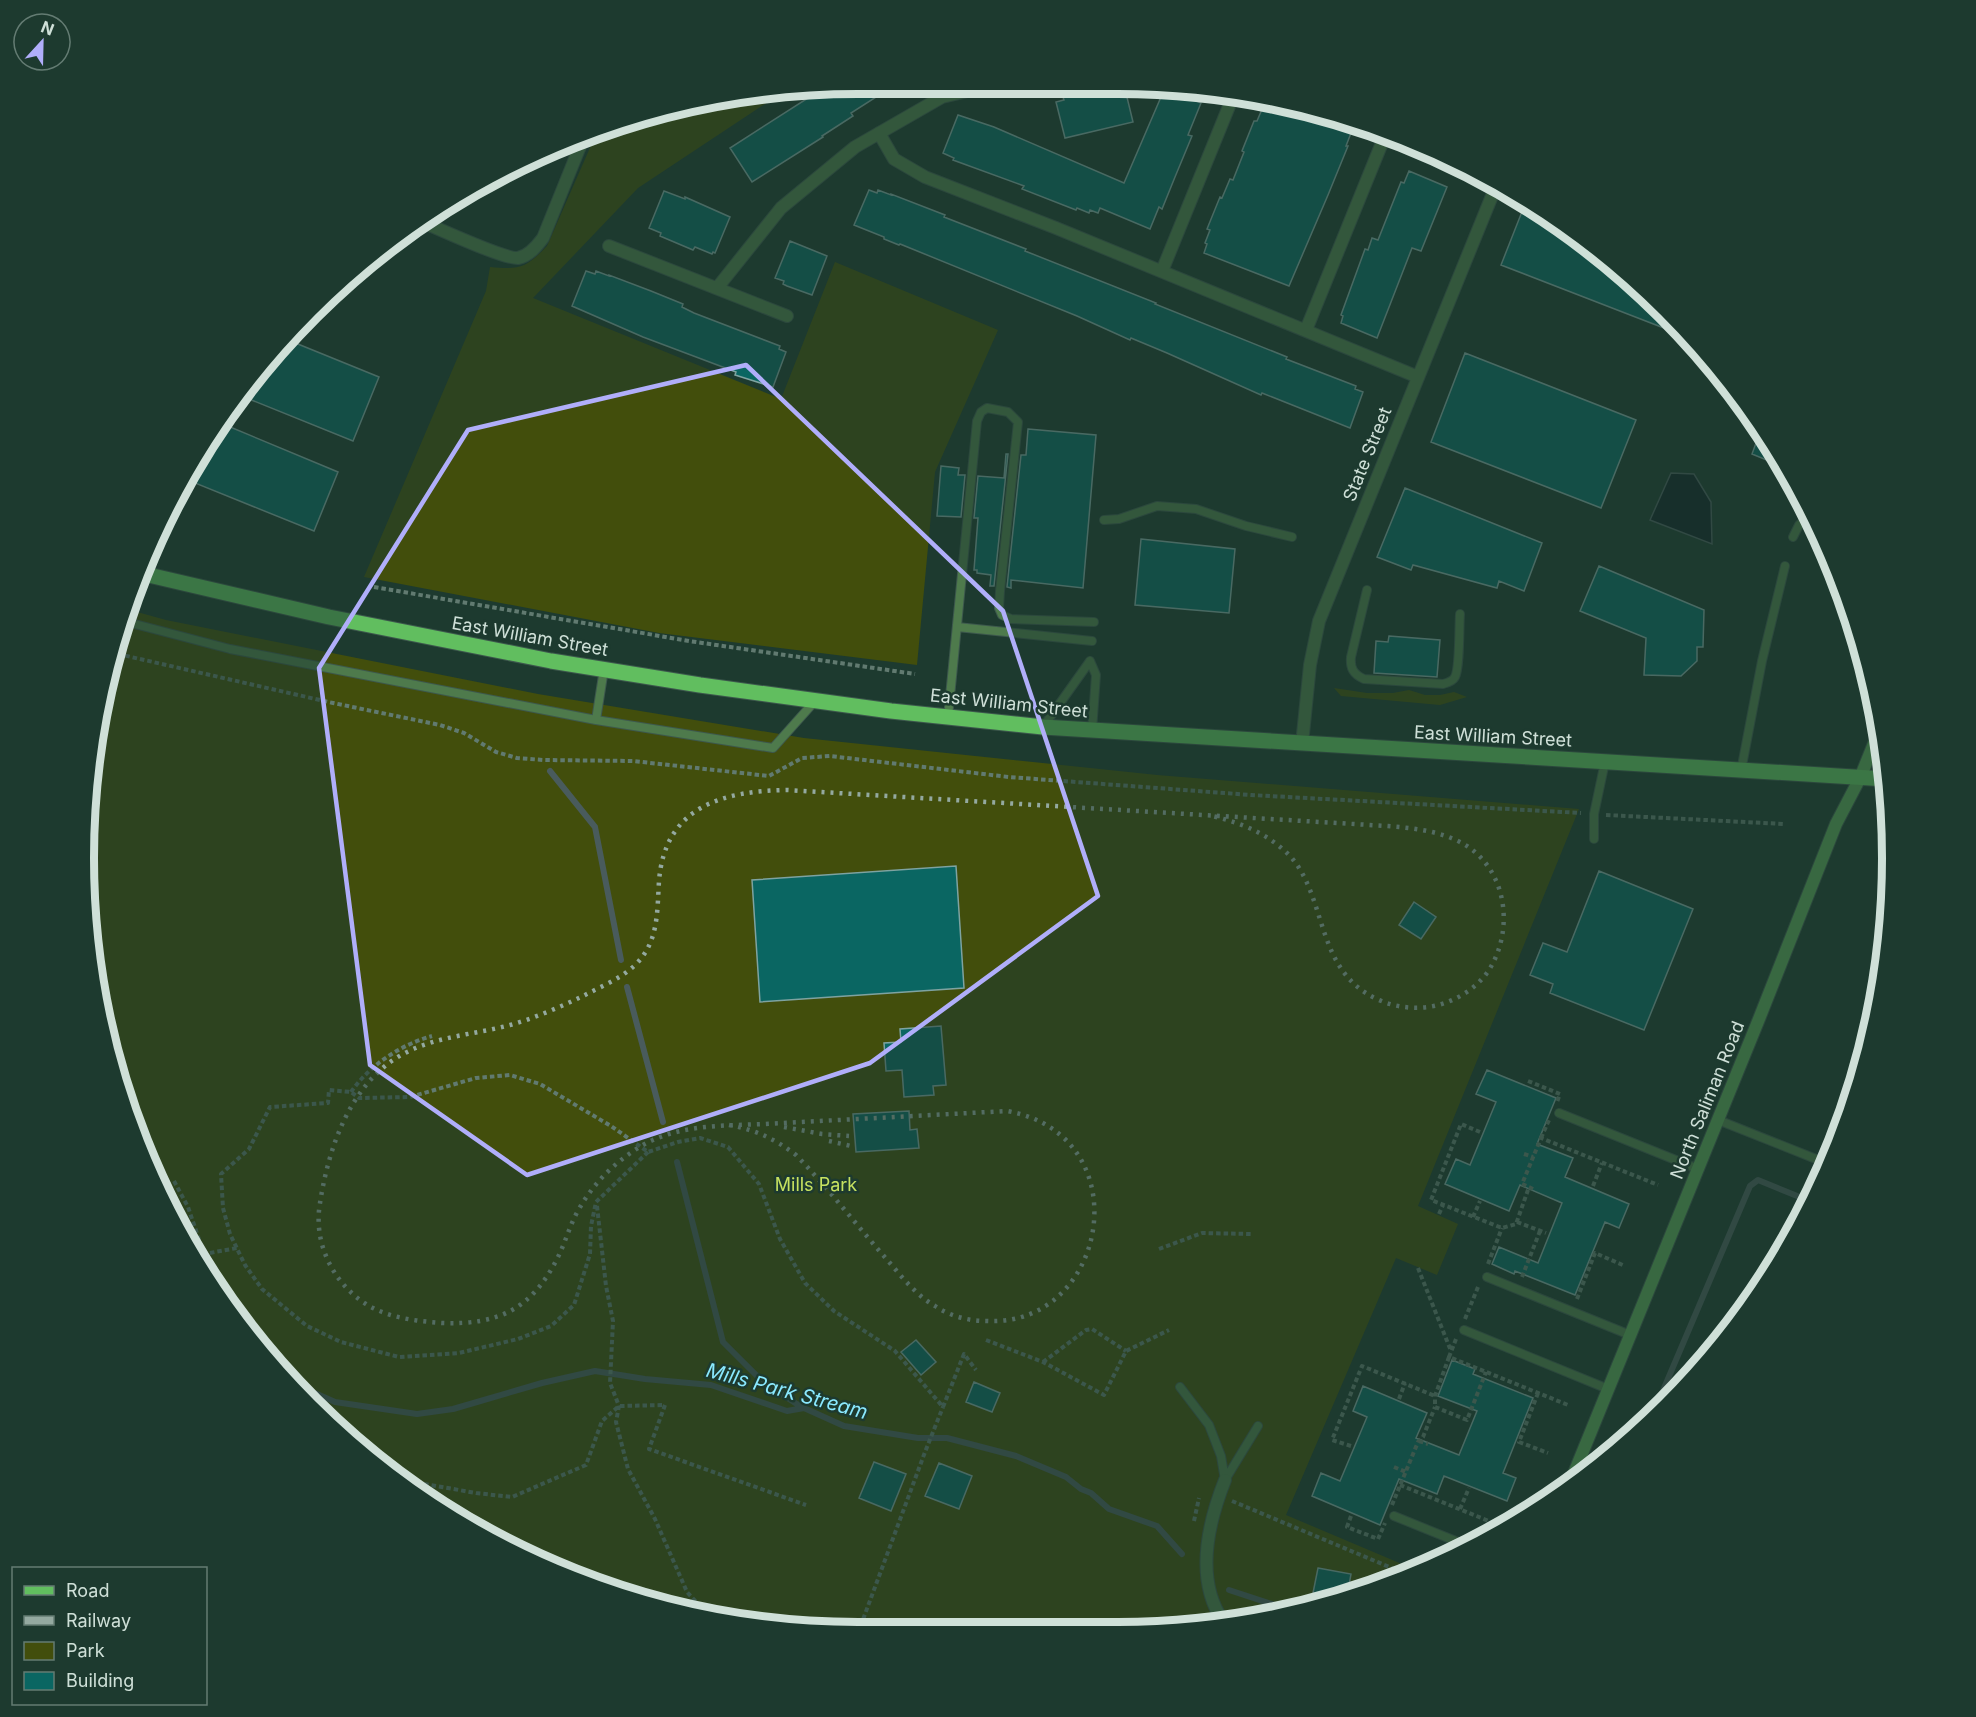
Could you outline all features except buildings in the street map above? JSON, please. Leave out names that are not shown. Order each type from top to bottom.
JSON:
[{"type":"main road","name":"East William Street","points":[[149,575],[329,617],[604,669],[700,685],[948,717],[1043,728],[1877,779]]},
{"type":"main road","name":"North Saliman Road","points":[[1575,1471],[1836,824],[1860,778],[1873,746]]},
{"type":"street","points":[[717,288],[781,208],[855,147],[942,97],[955,94]]},
{"type":"street","points":[[1162,272],[1230,103]]},
{"type":"street","points":[[879,133],[894,159],[925,177],[1418,376]]},
{"type":"street","points":[[1306,330],[1382,142]]},
{"type":"street","points":[[430,225],[498,254],[518,258],[535,250],[543,238],[579,148]]},
{"type":"street","name":"State Street","points":[[1302,744],[1310,665],[1319,621],[1493,193]]},
{"type":"street","points":[[609,246],[787,316]]},
{"type":"street","points":[[1219,1616],[1209,1594],[1207,1557],[1208,1544],[1225,1480]]},
{"type":"lane","points":[[948,717],[977,421],[981,412],[987,408],[1008,411],[1018,422],[999,608],[1002,615],[1011,619],[1094,622]]},
{"type":"lane","points":[[1104,520],[1119,519],[1157,506],[1196,509],[1246,526],[1292,537]]},
{"type":"lane","points":[[1793,537],[1803,521]]},
{"type":"lane","points":[[1741,771],[1762,661],[1785,566]]},
{"type":"lane","points":[[1367,590],[1350,666],[1356,675],[1364,679],[1443,684],[1450,682],[1455,677],[1457,666],[1460,614]]},
{"type":"lane","points":[[132,623],[230,649],[596,720],[773,748],[815,700]]},
{"type":"lane","points":[[957,627],[1092,641]]},
{"type":"lane","points":[[1043,728],[1090,661],[1096,675],[1092,731]]},
{"type":"lane","points":[[596,720],[604,669]]},
{"type":"lane","points":[[1594,839],[1594,814],[1605,762]]},
{"type":"lane","points":[[1559,1113],[1698,1169]]},
{"type":"lane","points":[[1718,1120],[1819,1160]]},
{"type":"lane","points":[[1487,1277],[1630,1335]]},
{"type":"lane","points":[[1464,1330],[1608,1389]]},
{"type":"lane","points":[[1180,1387],[1209,1425],[1221,1456],[1225,1480]]},
{"type":"lane","points":[[1225,1480],[1258,1426]]},
{"type":"lane","points":[[1389,1516],[1458,1542]]},
{"type":"path","points":[[374,587],[689,641],[915,674]]},
{"type":"path","points":[[123,655],[440,725],[464,733],[496,752],[517,758],[633,761],[769,777],[802,758],[830,756],[1009,777],[1263,795],[1785,824]]},
{"type":"path","points":[[351,1092],[370,1070],[389,1055],[408,1044],[432,1036]]},
{"type":"path","points":[[648,1152],[611,1126],[540,1084],[510,1075],[476,1078],[410,1097],[359,1098],[351,1092],[329,1090],[328,1103],[270,1107],[249,1149],[221,1174],[223,1208],[230,1234],[245,1265],[262,1289],[307,1326],[341,1342],[399,1357],[459,1353],[518,1339],[551,1326],[574,1305],[591,1254],[591,1226],[596,1203],[648,1152],[678,1142],[700,1138],[728,1148],[759,1184],[780,1239],[805,1283],[834,1311],[895,1351],[943,1407]]},
{"type":"path","points":[[1528,1081],[1560,1094]]},
{"type":"path","points":[[1480,1132],[1461,1125],[1431,1200],[1502,1228],[1516,1224],[1531,1188],[1522,1184],[1541,1138],[1658,1185]]},
{"type":"path","points":[[1524,1154],[1533,1157]]},
{"type":"path","points":[[1593,1186],[1602,1163]]},
{"type":"path","points":[[174,1181],[188,1207],[202,1248]]},
{"type":"path","points":[[1473,1217],[1480,1201]]},
{"type":"path","points":[[596,1203],[606,1286],[613,1321],[610,1383],[619,1406],[616,1422],[628,1469],[655,1519],[687,1592],[699,1606]]},
{"type":"path","points":[[1439,1214],[1443,1205]]},
{"type":"path","points":[[1516,1222],[1546,1233]]},
{"type":"path","points":[[1499,1268],[1488,1264],[1502,1228]]},
{"type":"path","points":[[1532,1281],[1521,1277],[1540,1231]]},
{"type":"path","points":[[1159,1249],[1203,1233],[1251,1234]]},
{"type":"path","points":[[205,1254],[237,1248]]},
{"type":"path","points":[[1587,1304],[1577,1299],[1595,1253],[1625,1266]]},
{"type":"path","points":[[1418,1268],[1452,1351]]},
{"type":"path","points":[[1043,1362],[1086,1330],[1092,1329],[1126,1351]]},
{"type":"path","points":[[986,1340],[1043,1362],[1104,1395],[1126,1351],[1168,1330]]},
{"type":"path","points":[[862,1622],[964,1354],[976,1370]]},
{"type":"path","points":[[1351,1516],[1347,1527],[1378,1539],[1435,1407],[1435,1396],[1449,1357]]},
{"type":"path","points":[[1351,1446],[1332,1440],[1362,1366],[1435,1396]]},
{"type":"path","points":[[1435,1407],[1467,1420],[1486,1372]]},
{"type":"path","points":[[1399,1399],[1405,1383]]},
{"type":"path","points":[[1538,1393],[1519,1442],[1548,1453]]},
{"type":"path","points":[[418,1483],[512,1497],[586,1465],[602,1421],[619,1406],[665,1405],[650,1449],[806,1505]]},
{"type":"path","points":[[1419,1441],[1428,1444]]},
{"type":"path","points":[[1394,1467],[1406,1472]]},
{"type":"path","points":[[1400,1485],[1494,1523]]},
{"type":"path","points":[[1460,1509],[1469,1488]]},
{"type":"path","points":[[1220,1496],[1395,1570]]},
{"type":"highlighted area","points":[[746,365],[1003,611],[1098,896],[870,1063],[527,1175],[370,1065],[319,668],[468,430]]},
{"type":"green space","points":[[771,100],[638,188],[533,298],[781,399],[835,262],[998,330],[935,472],[917,665],[659,633],[364,577],[486,291],[490,267],[522,266],[547,246],[592,143],[661,121],[709,109]]},
{"type":"green space","name":"Mills Park","points":[[136,612],[166,620],[538,694],[804,738],[1157,775],[1579,809],[1418,1206],[1458,1224],[1437,1275],[1396,1258],[1286,1515],[1406,1566],[1363,1582],[1267,1608],[1167,1621],[809,1621],[709,1608],[613,1582],[521,1544],[476,1520],[393,1465],[318,1399],[252,1324],[223,1283],[173,1196],[135,1104],[109,1008],[96,908],[94,858],[101,759],[109,709]]},
{"type":"green space","points":[[1334,688],[1367,693],[1393,693],[1409,690],[1425,695],[1454,692],[1467,697],[1440,705],[1341,696]]},
{"type":"water","points":[[1671,473],[1694,474],[1711,502],[1712,544],[1650,520]]},
{"type":"waterway","points":[[550,771],[595,827],[621,960]]},
{"type":"waterway","points":[[627,987],[663,1122]]},
{"type":"waterway","points":[[677,1162],[723,1342],[763,1382],[803,1408]]},
{"type":"waterway","points":[[1661,1396],[1750,1186],[1758,1180],[1802,1198]]},
{"type":"waterway","name":"Mills Park Stream","points":[[311,1391],[335,1402],[417,1414],[453,1409],[542,1383],[595,1371],[645,1379],[711,1385],[787,1411],[804,1408],[844,1426],[918,1438],[947,1438],[1016,1456],[1066,1477],[1081,1489],[1091,1493],[1109,1509],[1157,1526],[1182,1554]]},
{"type":"waterway","points":[[1229,1590],[1277,1606]]},
{"type":"railway","points":[[729,1125],[765,1136],[796,1155],[901,1276],[927,1301],[953,1315],[987,1321],[1028,1315],[1061,1294],[1083,1264],[1093,1227],[1092,1190],[1078,1155],[1050,1127],[1007,1111],[747,1125],[729,1125],[712,1126],[663,1136],[632,1152],[596,1185],[579,1209],[558,1257],[537,1290],[512,1310],[481,1321],[462,1323],[422,1321],[393,1316],[375,1309],[344,1285],[328,1261],[323,1247],[320,1233],[320,1203],[330,1159],[347,1115],[372,1078],[389,1063],[409,1051],[446,1039],[529,1019],[583,996],[628,971],[642,957],[652,937],[664,856],[673,835],[685,820],[701,808],[720,799],[741,794],[787,790],[1387,826],[1432,832],[1458,841],[1474,851],[1487,865],[1496,881],[1502,898],[1504,916],[1502,935],[1489,970],[1470,990],[1445,1003],[1410,1008],[1379,1000],[1358,988],[1343,972],[1333,954],[1303,874],[1291,857],[1264,836],[1234,822],[1212,816]]},
{"type":"railway","points":[[784,1127],[849,1136]]},
{"type":"railway","points":[[829,1141],[851,1146]]}]
